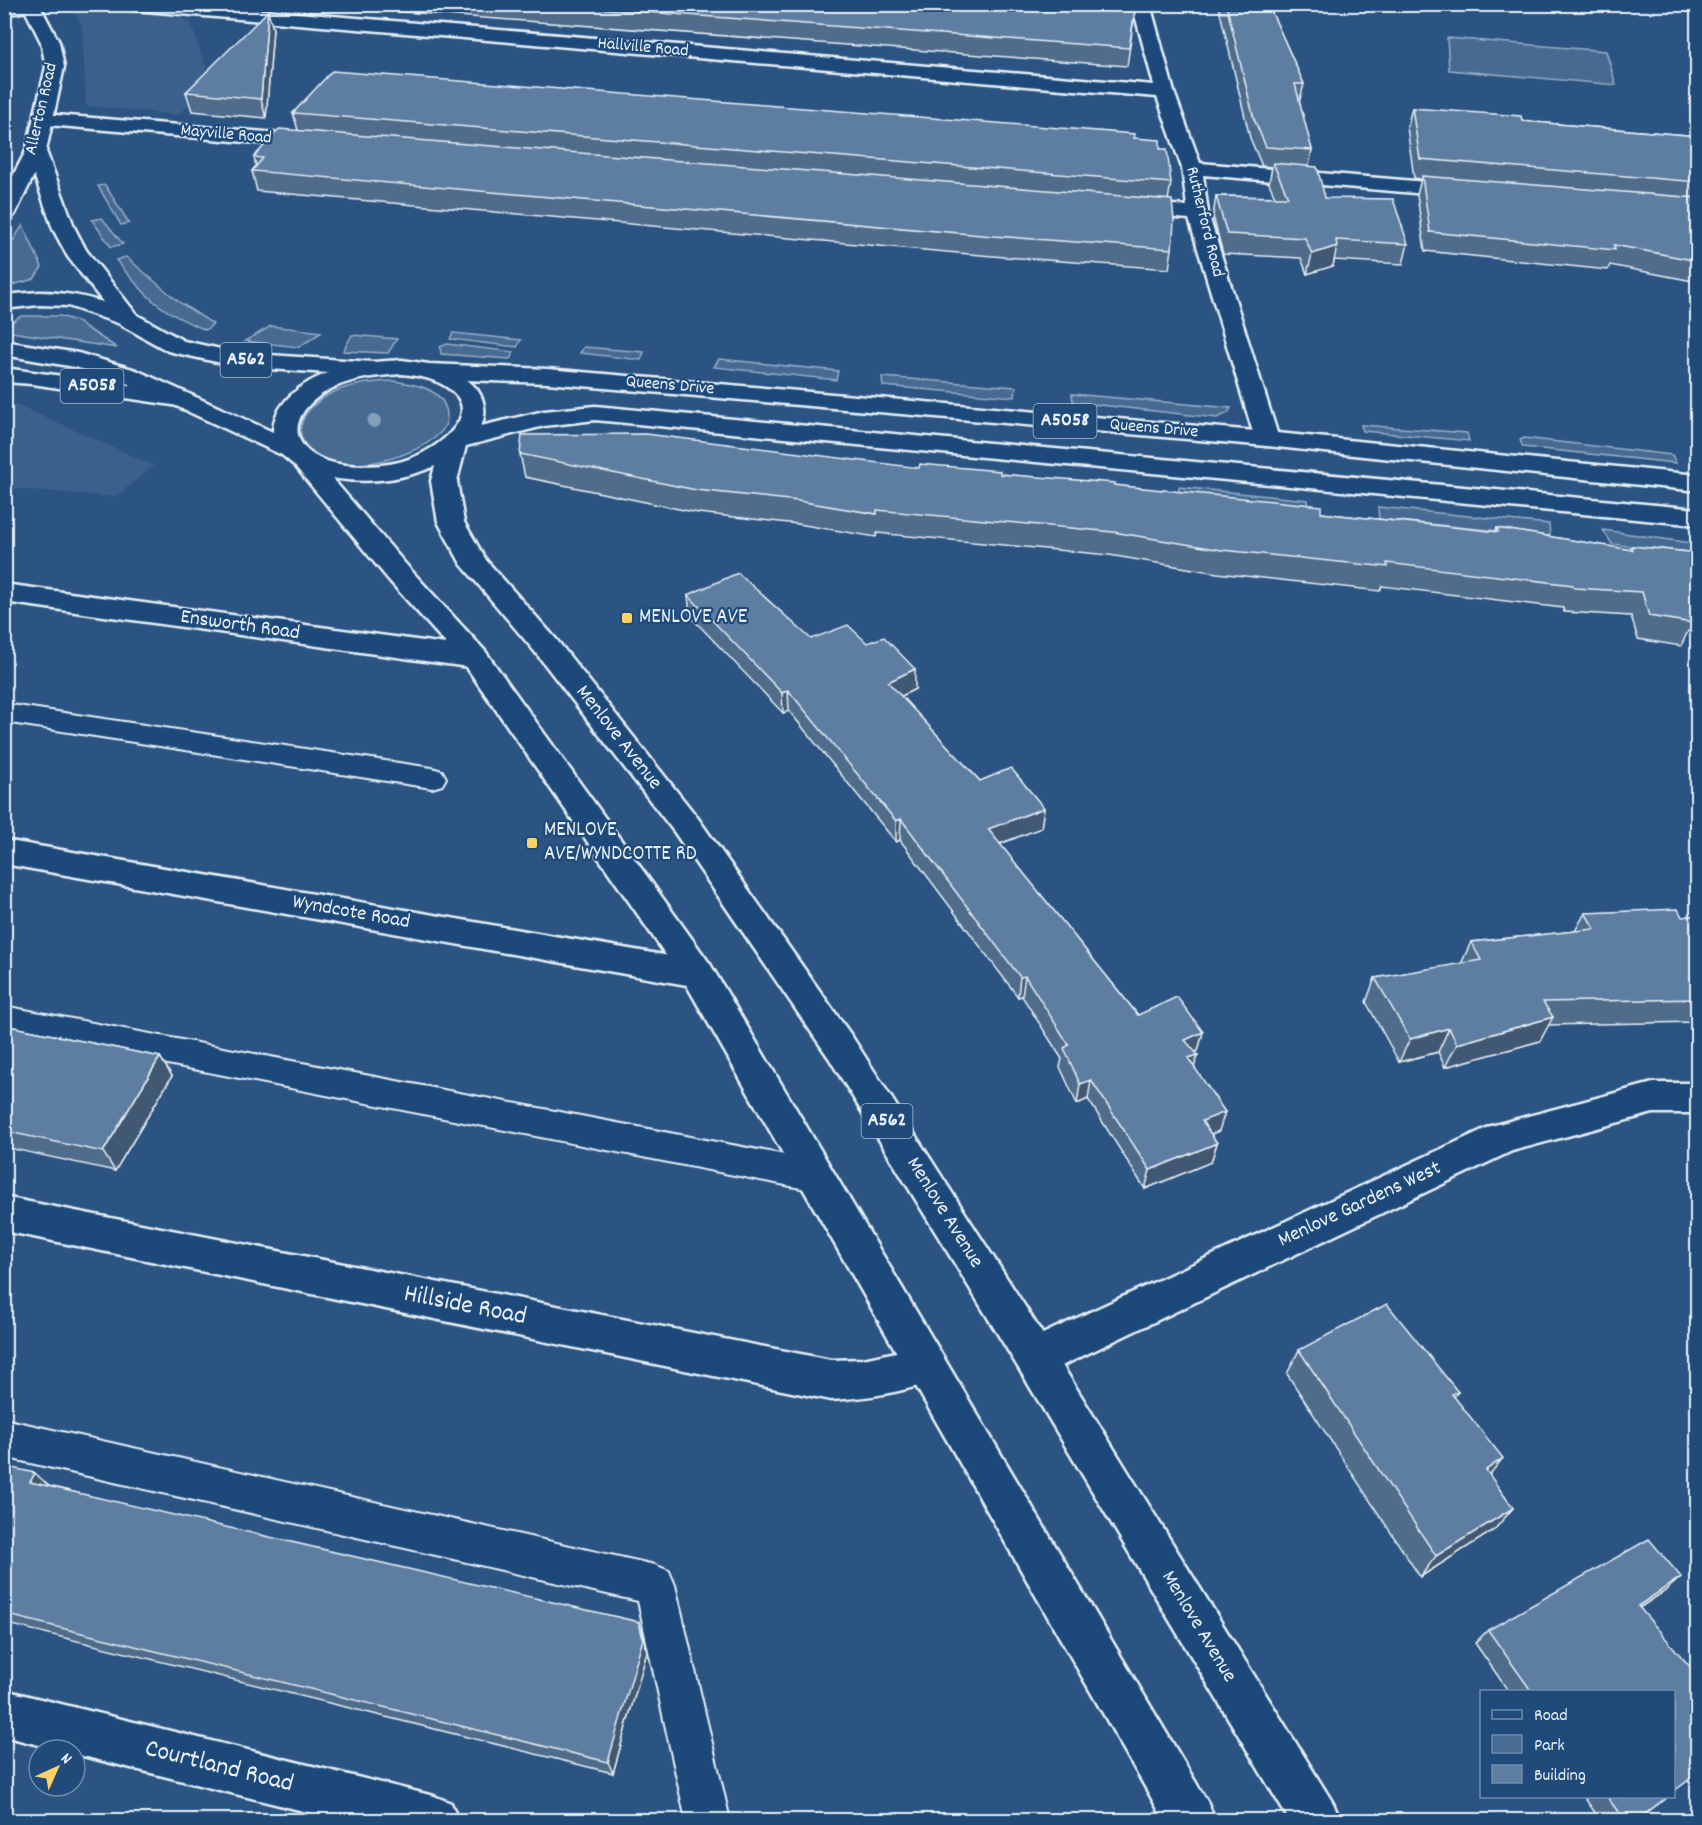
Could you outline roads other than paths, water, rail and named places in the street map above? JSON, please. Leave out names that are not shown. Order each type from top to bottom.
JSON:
[{"type":"main road","points":[[4,10],[37,4]]},
{"type":"main road","name":"Hallville Road","points":[[122,4],[1165,92]]},
{"type":"main road","name":"Rutherford Road","points":[[1141,4],[1165,92],[1192,168],[1198,213],[1267,439]]},
{"type":"main road","name":"Allerton Road","points":[[4,214],[36,150],[55,56],[30,5]]},
{"type":"main road","name":"Mayville Road","points":[[43,120],[339,144]]},
{"type":"main road","name":"A562","points":[[36,150],[64,229],[76,252],[129,320],[176,346],[239,360],[431,371],[452,380],[466,392],[474,406],[472,422],[458,442]]},
{"type":"main road","points":[[1192,168],[1486,192]]},
{"type":"main road","points":[[1115,207],[1198,213]]},
{"type":"main road","points":[[4,302],[57,297],[79,300],[129,320]]},
{"type":"main road","points":[[4,348],[78,360],[128,375],[325,469],[351,474],[381,473],[410,467],[435,458],[458,442]]},
{"type":"main road","name":"A562","points":[[296,455],[284,434],[286,417],[298,401],[326,383],[342,376],[371,369]]},
{"type":"main road","name":"Queens Drive","points":[[431,371],[547,376],[1267,439],[1698,483]]},
{"type":"main road","name":"A5058","points":[[4,375],[32,377],[179,399]]},
{"type":"main road","name":"Queens Drive","points":[[458,442],[542,418],[568,413],[595,413],[1698,517]]},
{"type":"main road","name":"Menlove Avenue","points":[[458,442],[444,481],[451,522],[475,564],[546,646],[686,825],[841,1048],[1035,1358],[1316,1821]]},
{"type":"main road","points":[[296,455],[475,658],[698,974],[1191,1821]]},
{"type":"main road","name":"Ensworth Road","points":[[4,593],[475,658]]},
{"type":"main road","name":"Wyndcote Road","points":[[4,852],[698,974]]},
{"type":"main road","name":"Menlove Gardens West","points":[[1035,1358],[1503,1137],[1653,1098],[1698,1098]]},
{"type":"main road","name":"Hillside Road","points":[[4,1214],[831,1380],[863,1379],[925,1365]]},
{"type":"main road","name":"Courtland Road","points":[[4,1713],[434,1821]]},
{"type":"lane","points":[[4,713],[432,778]]},
{"type":"lane","points":[[4,1019],[816,1176]]},
{"type":"lane","points":[[4,1438],[655,1585],[708,1821]]},
{"type":"place","name":"MENLOVE AVE","points":[[627,618]]},
{"type":"place","name":"MENLOVE AVE/WYNDCOTTE RD","points":[[532,843]]}]
